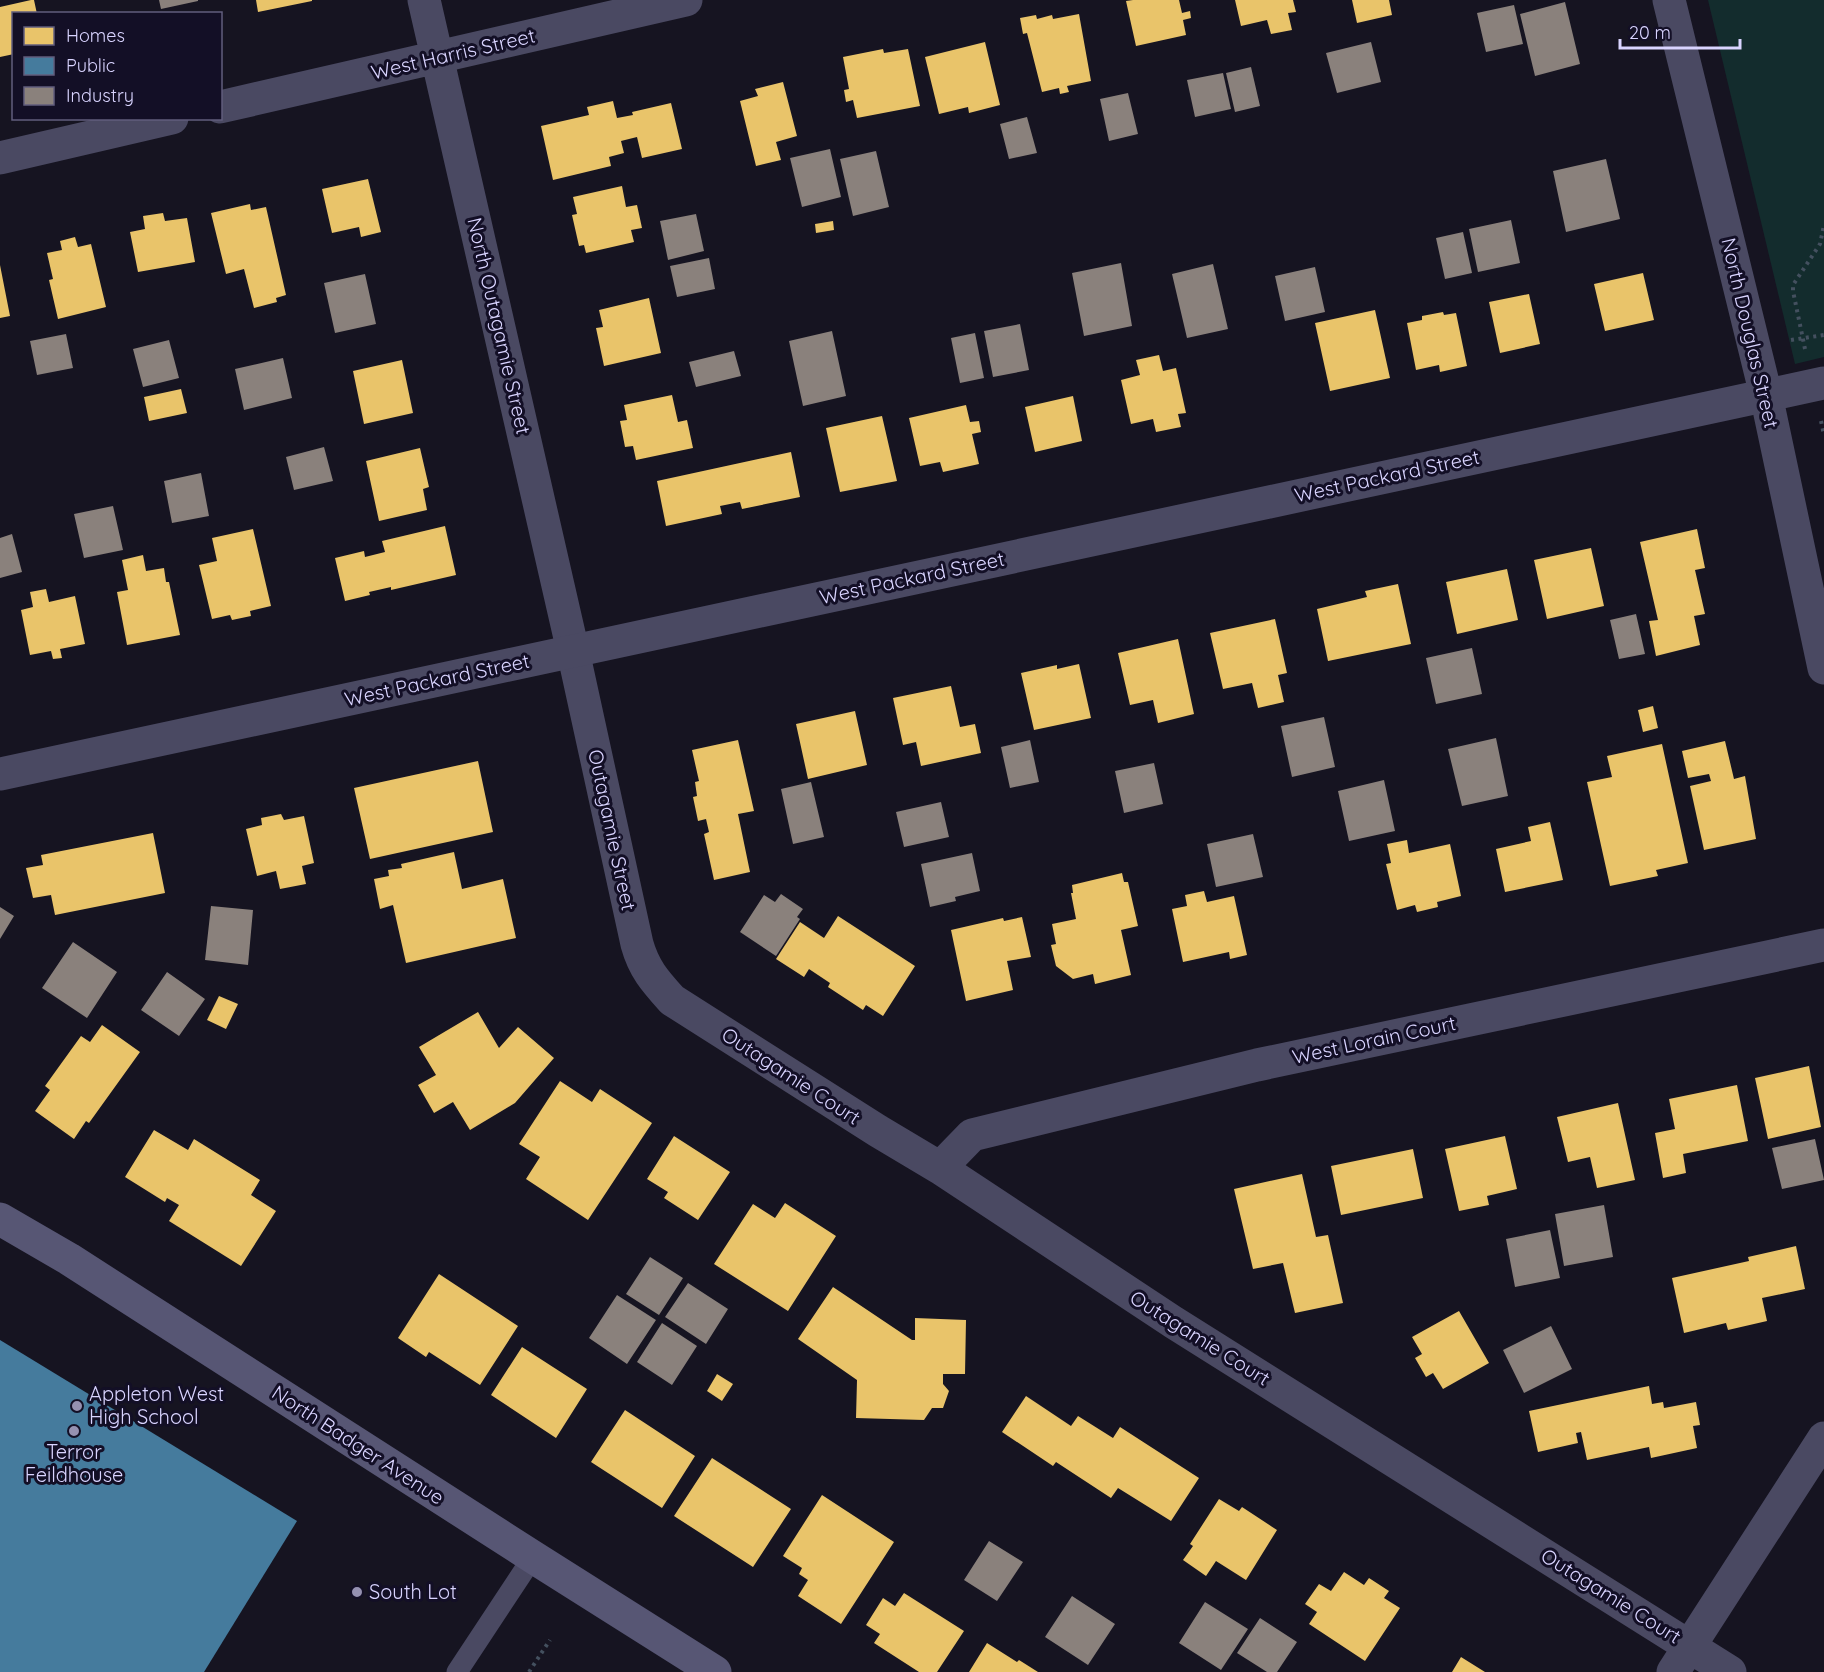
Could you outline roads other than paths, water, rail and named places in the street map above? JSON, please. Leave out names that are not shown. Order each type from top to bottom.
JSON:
[{"type":"main road","name":"North Badger Avenue","points":[[0,1219],[80,1265],[532,1557],[715,1672]]},
{"type":"street","name":"North Outagamie Street","points":[[424,0],[573,651]]},
{"type":"street","name":"West Harris Street","points":[[222,107],[686,0]]},
{"type":"street","name":"North Douglas Street","points":[[1669,0],[1766,395],[1824,668]]},
{"type":"street","points":[[0,158],[163,120]]},
{"type":"street","name":"West Packard Street","points":[[0,774],[1824,383]]},
{"type":"street","name":"Outagamie Street","points":[[573,651],[642,962],[654,981],[672,1000]]},
{"type":"street","name":"West Lorain Court","points":[[940,1168],[972,1135],[1257,1065],[1824,945]]},
{"type":"street","name":"Outagamie Court","points":[[672,1000],[940,1168],[1681,1659],[1730,1672]]},
{"type":"street","points":[[1681,1659],[1824,1438]]},
{"type":"lane","points":[[457,1672],[532,1557]]},
{"type":"place","name":"Appleton West High School","points":[[77,1406]]},
{"type":"place","name":"Terror Feildhouse","points":[[74,1431]]},
{"type":"place","name":"South Lot","points":[[357,1592]]}]
